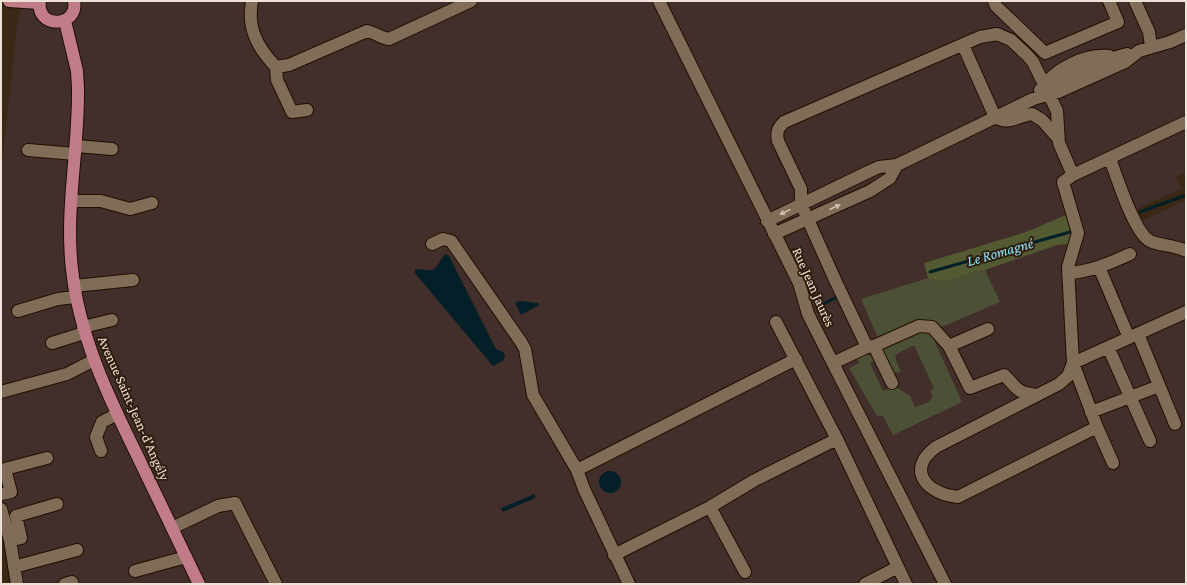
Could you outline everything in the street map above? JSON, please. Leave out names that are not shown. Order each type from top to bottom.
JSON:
[{"type":"main road","points":[[10,1],[40,2],[40,11],[44,17],[50,21],[58,23],[65,21],[74,11],[74,1]]},
{"type":"main road","name":"Avenue Saint-Jean-d'Angély","points":[[65,21],[77,77],[78,106],[72,201],[71,250],[75,292],[83,330],[117,414],[199,584]]},
{"type":"street","points":[[252,1],[250,21],[256,39],[267,58],[276,67],[277,80],[292,112],[307,110]]},
{"type":"street","name":"Rue Jean Jaurès","points":[[659,1],[799,283],[808,314],[945,584]]},
{"type":"street","points":[[994,1],[996,6],[1045,53],[1118,22],[1109,1]]},
{"type":"street","points":[[1136,1],[1149,32],[1152,47]]},
{"type":"street","points":[[276,67],[288,65],[367,31],[374,32],[382,38],[390,39],[467,2]]},
{"type":"street","points":[[892,383],[836,282],[802,204],[801,190],[778,141],[776,134],[779,127],[784,122],[963,45],[990,34],[997,34],[1011,40],[1027,55],[1046,89],[1058,117],[1057,137]]},
{"type":"street","points":[[1046,89],[1055,73],[1092,56],[1118,57],[1170,42],[1186,35]]},
{"type":"street","points":[[963,45],[996,117],[1001,121],[1008,121],[1032,114],[1042,120],[1057,137],[1074,175]]},
{"type":"street","points":[[767,221],[879,167],[897,165],[1033,99],[1046,89],[1125,62],[1140,51]]},
{"type":"street","points":[[1033,99],[1042,120]]},
{"type":"street","points":[[1113,463],[1091,412],[1073,363],[1068,273],[1070,261],[1078,239],[1078,233],[1063,182],[1074,175],[1186,122]]},
{"type":"street","points":[[28,150],[112,149]]},
{"type":"street","points":[[1110,159],[1135,222],[1142,234],[1150,241],[1186,251]]},
{"type":"street","points":[[774,234],[858,197],[890,178],[897,165]]},
{"type":"street","points":[[72,201],[101,200],[130,209],[152,203]]},
{"type":"street","points":[[432,244],[443,239],[451,241],[521,342],[525,349],[533,396],[577,470],[614,555],[629,584]]},
{"type":"street","points":[[1068,273],[1078,273],[1099,267],[1130,254]]},
{"type":"street","points":[[1099,267],[1159,386],[1175,424]]},
{"type":"street","points":[[18,311],[75,292],[133,280]]},
{"type":"street","points":[[1097,427],[958,497],[947,496],[927,485],[920,470],[922,461],[927,453],[1059,384],[1068,376],[1073,363],[1186,312]]},
{"type":"street","points":[[52,343],[112,320]]},
{"type":"street","points":[[776,322],[837,439],[906,584]]},
{"type":"street","points":[[833,363],[919,326],[926,325],[936,330],[949,346],[970,388],[1004,375],[1016,390],[1024,394],[1037,395]]},
{"type":"street","points":[[949,346],[988,329]]},
{"type":"street","points":[[1108,347],[1150,441]]},
{"type":"street","points":[[577,470],[796,359]]},
{"type":"street","points":[[1,392],[67,374],[94,360]]},
{"type":"street","points":[[1091,412],[1159,386]]},
{"type":"street","points":[[101,451],[96,437],[102,422],[117,414]]},
{"type":"street","points":[[614,555],[710,507],[755,480],[837,439]]},
{"type":"street","points":[[1,494],[11,492],[5,470],[47,458]]},
{"type":"street","points":[[172,528],[218,506],[235,503],[276,584]]},
{"type":"street","points":[[10,540],[21,538],[16,516],[57,504]]},
{"type":"street","points":[[710,507],[745,572]]},
{"type":"street","points":[[1,509],[10,540],[17,584]]},
{"type":"street","points":[[14,567],[77,550]]},
{"type":"street","points":[[135,571],[186,557]]},
{"type":"street","points":[[865,584],[898,567]]},
{"type":"shaded area","points":[[24,1],[1186,1],[1186,173],[1176,176],[1181,189],[1137,209],[1142,221],[1186,200],[1186,584],[12,584],[1,530],[1,170],[18,17]]},
{"type":"green space","points":[[1066,215],[1073,239],[1069,244],[1057,245],[951,280],[944,281],[928,278],[924,263],[1026,232]]},
{"type":"green space","points":[[985,270],[1000,302],[942,327],[933,321],[920,319],[878,338],[861,299],[928,278],[943,281]]},
{"type":"green space","points":[[921,331],[931,333],[962,402],[893,435],[883,416],[877,416],[849,368],[859,363],[857,359],[861,357],[867,355],[873,356],[876,360],[870,363],[883,391],[896,387],[910,396],[915,407],[929,402],[933,397],[930,391],[934,388],[914,345],[895,355],[901,372],[893,373],[882,350]]},
{"type":"water","points":[[446,254],[449,256],[496,349],[503,352],[505,356],[504,360],[493,366],[415,273],[415,270],[417,269],[434,269],[438,266],[442,257]]},
{"type":"water","points":[[519,301],[538,303],[539,305],[521,315],[515,303]]},
{"type":"water","points":[[606,471],[614,471],[621,478],[621,486],[614,493],[606,493],[599,486],[599,478]]},
{"type":"water","points":[[535,494],[535,498],[503,512],[501,508]]},
{"type":"waterway","name":"Le Romagné","points":[[1140,212],[1186,195]]},
{"type":"waterway","name":"Le Romagné","points":[[930,272],[1070,232]]},
{"type":"waterway","name":"Le Romagné","points":[[819,306],[837,297]]}]
